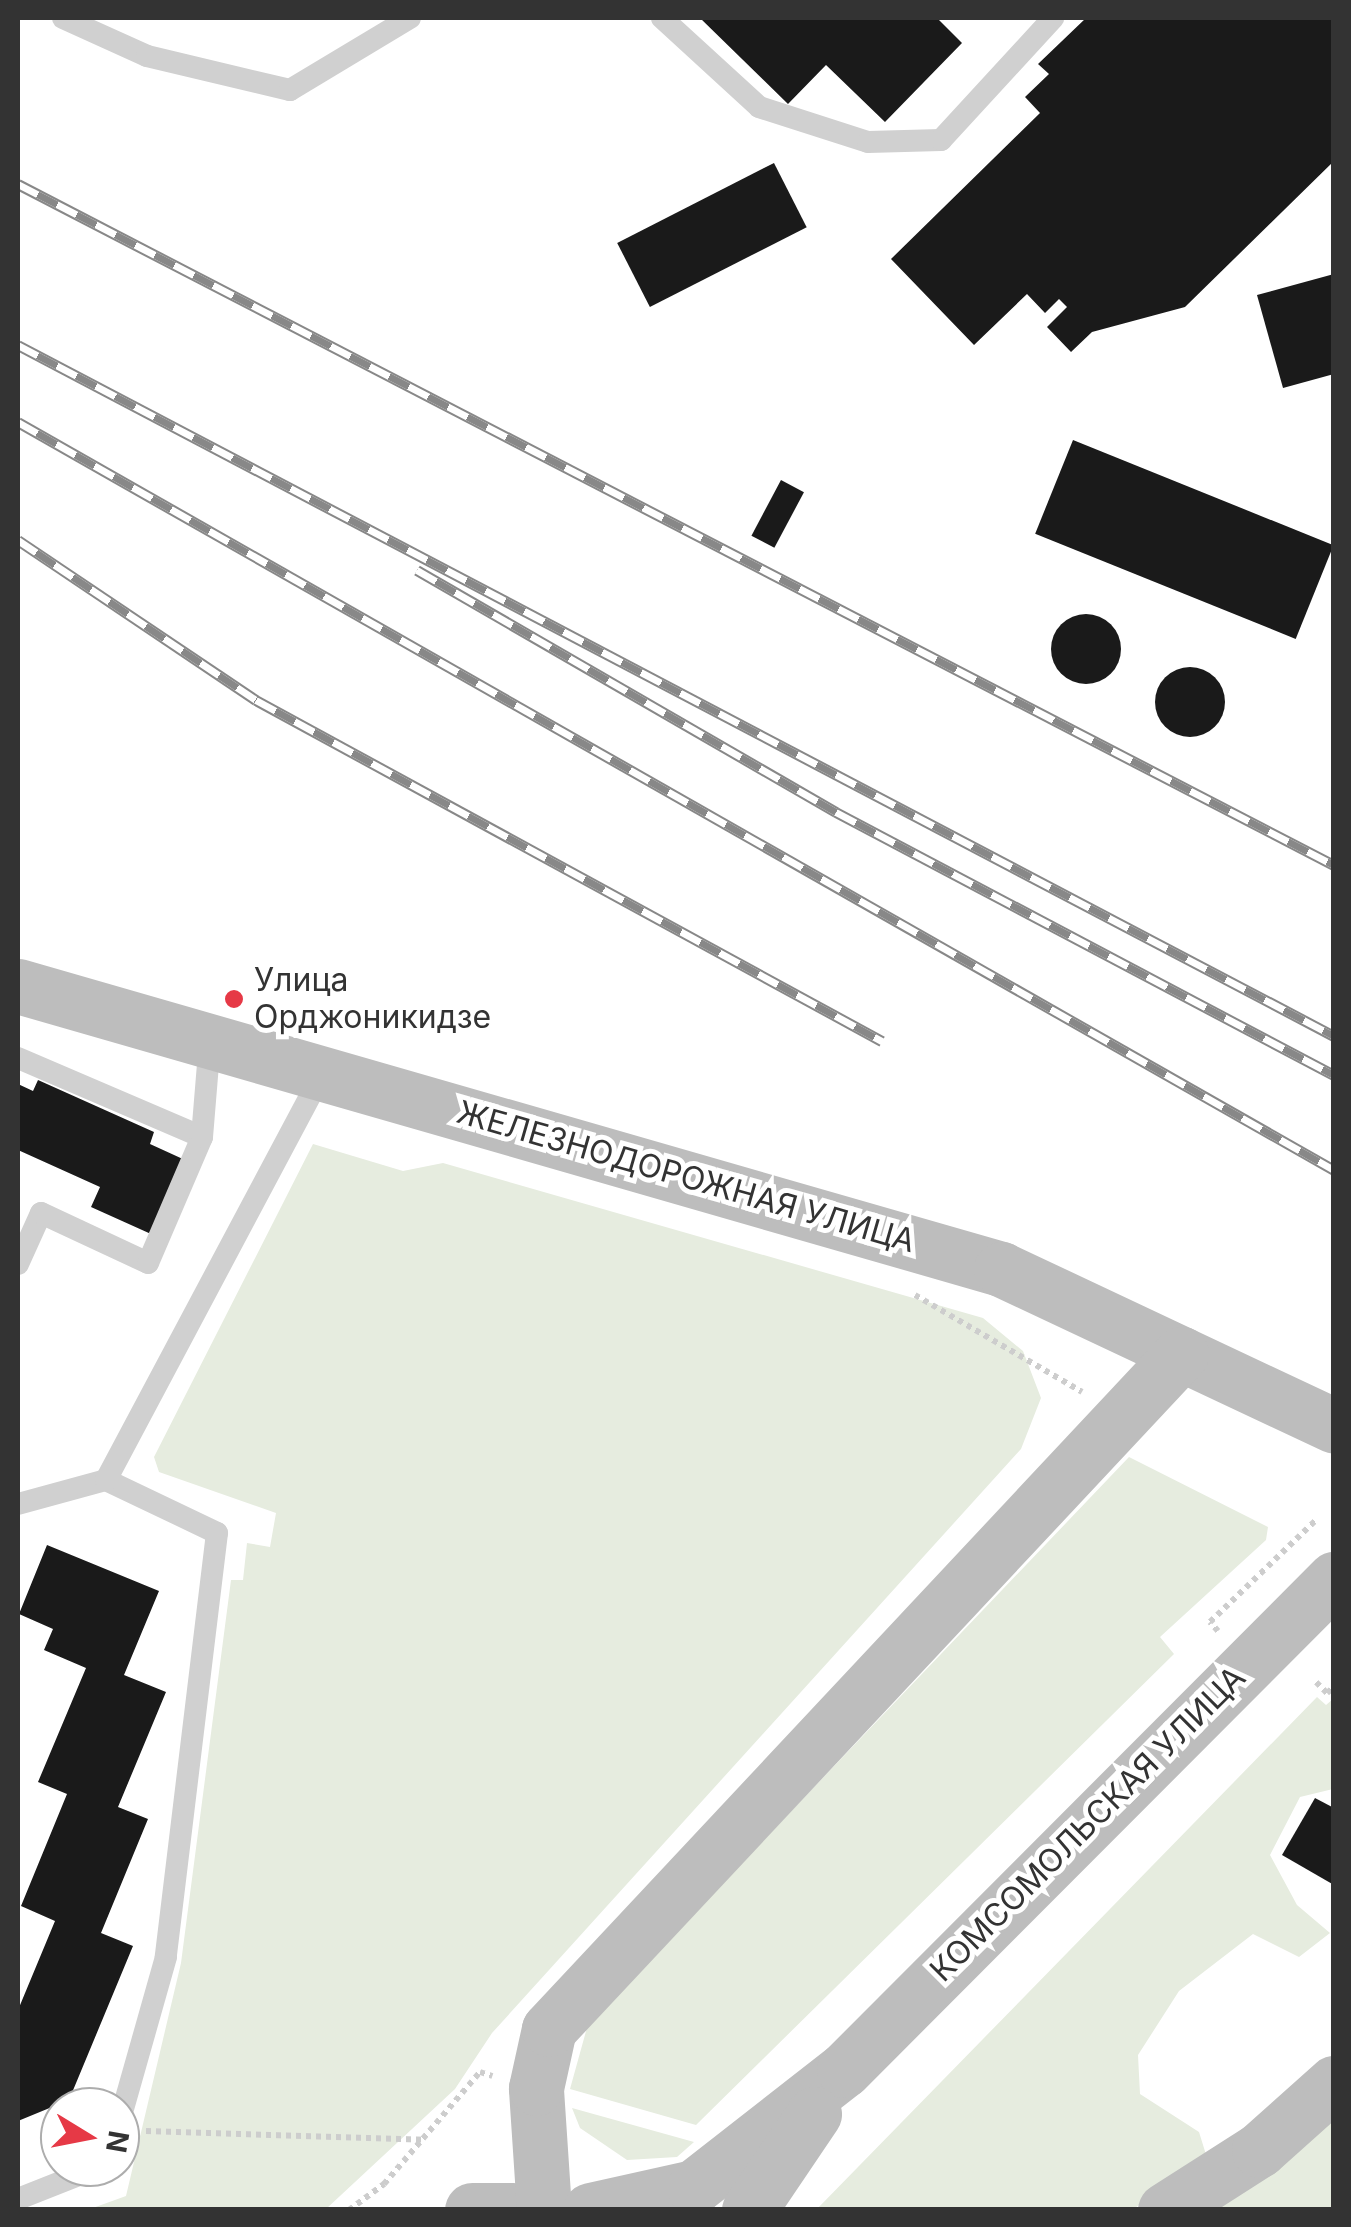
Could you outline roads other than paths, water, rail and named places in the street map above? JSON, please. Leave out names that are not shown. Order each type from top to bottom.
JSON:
[{"type":"main road","name":"ЖЕЛЕЗНОДОРОЖНАЯ УЛИЦА","points":[[18,986],[1000,1269],[1334,1426]]},
{"type":"main road","points":[[544,2210],[536,2088],[549,2029],[1180,1354]]},
{"type":"main road","name":"КОМСОМОЛЬСКАЯ УЛИЦА","points":[[590,2210],[694,2187],[844,2070],[1334,1579]]},
{"type":"main road","name":"КОМСОМОЛЬСКАЯ УЛИЦА","points":[[749,2210],[844,2070]]},
{"type":"main road","points":[[1165,2210],[1259,2150],[1334,2083]]},
{"type":"main road","points":[[472,2210],[513,2210]]},
{"type":"lane","points":[[63,18],[147,56],[290,90],[410,18]]},
{"type":"lane","points":[[662,18],[759,108],[868,142],[940,140],[1053,18]]},
{"type":"lane","points":[[18,1264],[40,1213],[148,1263],[202,1137],[210,1040]]},
{"type":"lane","points":[[18,1058],[202,1137]]},
{"type":"lane","points":[[106,1480],[323,1072]]},
{"type":"lane","points":[[18,1504],[106,1480],[217,1533],[166,1957],[138,2087]]},
{"type":"lane","points":[[18,2199],[48,2187]]},
{"type":"railway","points":[[18,184],[1334,865]]},
{"type":"railway","points":[[18,345],[1334,1036]]},
{"type":"railway","points":[[18,422],[1334,1170]]},
{"type":"railway","points":[[18,540],[256,700],[882,1041]]},
{"type":"railway","points":[[417,570],[836,812],[1334,1075]]},
{"type":"place","name":"Улица Орджоникидзе","points":[[234,999]]}]
